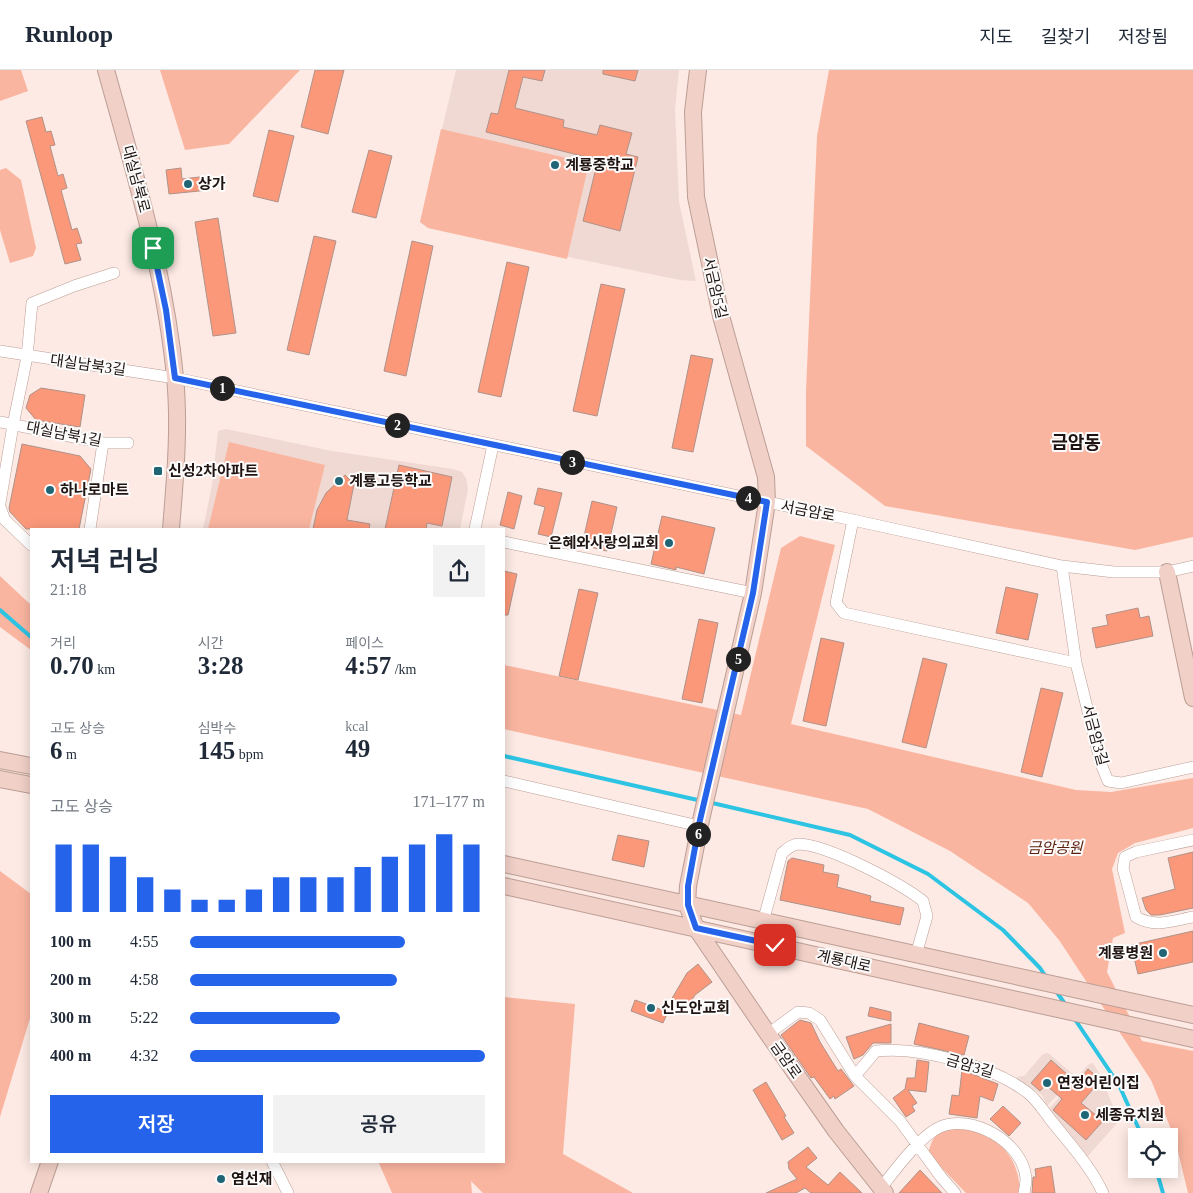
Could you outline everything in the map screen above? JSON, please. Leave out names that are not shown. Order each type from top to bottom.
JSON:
[{"type":"street","name":"대실남북로","points":[[106,70],[147,216],[166,310],[175,378],[177,455],[171,528]]},
{"type":"street","name":"서금암5길","points":[[688,905],[688,886],[700,823],[753,593],[767,502],[766,477],[721,316],[696,197],[693,112],[698,70]]},
{"type":"street","points":[[0,503],[13,424],[27,357],[32,303],[74,286],[114,274]]},
{"type":"street","name":"대실남북3길","points":[[0,351],[27,357],[175,378]]},
{"type":"street","name":"서금암로","points":[[175,378],[853,520],[1062,566],[1114,572],[1167,572],[1193,566]]},
{"type":"street","name":"대실남북1길","points":[[0,422],[103,443],[128,442]]},
{"type":"street","points":[[90,528],[103,443]]},
{"type":"street","points":[[475,528],[493,445]]},
{"type":"street","points":[[0,507],[5,520],[30,544]]},
{"type":"street","name":"서금암로","points":[[853,520],[836,604],[844,613],[1076,663]]},
{"type":"street","points":[[505,542],[753,593]]},
{"type":"street","points":[[1062,566],[1076,663]]},
{"type":"street","points":[[1167,572],[1193,698]]},
{"type":"street","name":"서금암3길","points":[[1076,663],[1101,764],[1108,780],[1121,783],[1193,766]]},
{"type":"street","points":[[0,760],[30,766]]},
{"type":"street","points":[[0,779],[30,785]]},
{"type":"street","points":[[505,781],[700,823]]},
{"type":"street","points":[[1193,840],[1136,852],[1125,858],[1123,868],[1136,917],[1146,923],[1156,924],[1193,916]]},
{"type":"street","points":[[763,922],[782,853],[789,847],[799,844],[826,851],[870,869],[911,891],[923,901],[927,916],[916,955]]},
{"type":"street","name":"계룡대로","points":[[505,864],[1193,1015]]},
{"type":"street","name":"계룡대로","points":[[505,886],[1193,1039]]},
{"type":"street","name":"금암로","points":[[688,905],[696,928],[768,1034],[836,1131],[883,1190],[917,1145],[939,1127],[955,1122],[974,1124],[989,1130],[1001,1138],[1013,1150],[1026,1176],[1024,1193]]},
{"type":"street","points":[[768,1034],[798,1012],[810,1014],[820,1020],[855,1076],[900,1121],[955,1193]]},
{"type":"street","name":"금암3길","points":[[855,1076],[876,1051],[890,1049],[912,1050],[977,1066],[1001,1075],[1029,1094],[1083,1160],[1103,1193]]},
{"type":"street","points":[[39,1193],[49,1163]]},
{"type":"street","points":[[273,1163],[288,1193]]},
{"type":"shaded area","name":"계룡중학교","points":[[456,70],[679,70],[675,109],[679,202],[696,281],[680,280],[428,228],[420,222]]},
{"type":"shaded area","name":"계룡고등학교","points":[[226,429],[332,451],[453,469],[462,472],[466,478],[468,489],[460,528],[203,528],[212,485],[218,431]]},
{"type":"shaded area","name":"연정어린이집","points":[[1048,1053],[1075,1076],[1047,1106],[1042,1095],[1016,1077],[1024,1076],[1043,1054]]},
{"type":"shaded area","name":"세종유치원","points":[[1093,1063],[1101,1076],[1119,1121],[1087,1157],[1048,1110],[1089,1064]]},
{"type":"green space","points":[[0,70],[21,70],[28,91],[0,101]]},
{"type":"green space","points":[[160,70],[300,70],[229,144],[185,150]]},
{"type":"green space","points":[[829,70],[1193,70],[1193,537],[1135,550],[885,506],[806,446],[806,391],[817,136]]},
{"type":"green space","points":[[441,129],[589,163],[567,259],[428,228],[420,222]]},
{"type":"green space","points":[[6,168],[21,180],[36,248],[33,256],[10,263],[0,230],[0,170]]},
{"type":"green space","points":[[229,442],[325,465],[309,528],[208,528]]},
{"type":"green space","name":"금암공원","points":[[800,536],[835,545],[791,724],[1076,790],[1111,792],[1193,778],[1193,828],[1135,843],[1118,853],[1112,869],[1125,933],[1113,938],[1107,972],[1142,1041],[1193,1051],[1193,1193],[1188,1193],[1178,1151],[1178,1128],[1171,1128],[1151,1080],[1059,940],[1028,903],[950,851],[868,809],[505,729],[505,665],[741,715],[781,548]]},
{"type":"green space","points":[[0,576],[30,604],[30,649],[0,627]]},
{"type":"green space","points":[[0,871],[30,893],[30,1018],[0,1117]]},
{"type":"green space","points":[[505,997],[575,1004],[563,1154],[633,1193],[483,1193],[471,1181],[472,1193],[392,1193],[379,1163],[505,1163]]},
{"type":"green space","points":[[959,1127],[984,1135],[1003,1148],[1015,1167],[1019,1179],[1020,1193],[966,1193],[928,1154],[932,1141],[938,1134]]},
{"type":"building","points":[[315,70],[344,70],[328,134],[301,127]]},
{"type":"building","name":"계룡중학교","points":[[509,70],[545,70],[542,81],[523,77],[515,108],[564,120],[563,127],[597,135],[600,125],[632,133],[626,154],[638,157],[620,231],[583,221],[598,160],[486,132],[491,113],[498,114]]},
{"type":"building","points":[[603,70],[638,70],[635,81],[603,74]]},
{"type":"building","points":[[42,117],[46,132],[51,131],[55,145],[50,146],[58,176],[63,174],[67,188],[61,190],[72,230],[77,228],[82,243],[76,244],[81,260],[65,264],[26,121]]},
{"type":"building","points":[[269,130],[294,136],[278,202],[253,196]]},
{"type":"building","points":[[369,150],[392,156],[376,218],[352,212]]},
{"type":"building","name":"상가","points":[[181,168],[182,179],[208,176],[209,190],[169,194],[166,170]]},
{"type":"building","points":[[218,218],[236,333],[213,336],[195,222]]},
{"type":"building","points":[[314,236],[336,241],[309,355],[287,350]]},
{"type":"building","points":[[412,241],[433,246],[406,376],[384,371]]},
{"type":"building","points":[[507,262],[529,267],[501,397],[478,392]]},
{"type":"building","points":[[601,284],[625,289],[597,416],[573,411]]},
{"type":"building","points":[[691,355],[713,359],[693,452],[672,448]]},
{"type":"building","points":[[41,388],[85,395],[80,427],[36,420],[26,408],[30,395]]},
{"type":"building","name":"하나로마트","points":[[22,444],[80,456],[91,469],[79,528],[26,529],[10,512],[9,508]]},
{"type":"building","points":[[399,465],[452,477],[442,526],[427,523],[426,528],[385,528]]},
{"type":"building","points":[[345,475],[354,484],[347,520],[370,524],[369,528],[313,528],[317,510],[326,493]]},
{"type":"building","points":[[538,488],[562,493],[551,537],[538,534],[545,507],[534,504]]},
{"type":"building","points":[[508,492],[522,496],[514,529],[500,525]]},
{"type":"building","points":[[592,501],[617,507],[607,551],[582,545]]},
{"type":"building","points":[[662,516],[715,528],[704,574],[676,567],[676,570],[651,564]]},
{"type":"building","points":[[505,571],[517,574],[508,615],[505,615]]},
{"type":"building","points":[[1006,587],[1038,594],[1028,640],[996,633]]},
{"type":"building","points":[[579,589],[598,593],[578,680],[559,676]]},
{"type":"building","points":[[1138,608],[1140,618],[1149,616],[1153,636],[1096,648],[1092,628],[1108,625],[1106,615]]},
{"type":"building","points":[[699,619],[718,623],[702,703],[682,699]]},
{"type":"building","points":[[821,638],[844,643],[826,726],[803,721]]},
{"type":"building","points":[[923,658],[947,664],[926,748],[902,742]]},
{"type":"building","points":[[1041,688],[1063,693],[1042,777],[1021,772]]},
{"type":"building","points":[[618,835],[649,841],[644,867],[612,860]]},
{"type":"building","points":[[1193,852],[1193,908],[1151,915],[1146,910],[1142,898],[1175,889],[1168,858]]},
{"type":"building","points":[[792,858],[824,865],[823,872],[839,875],[837,887],[871,896],[870,901],[904,908],[900,925],[780,900],[788,861]]},
{"type":"building","name":"계룡병원","points":[[1193,931],[1193,962],[1138,974],[1131,945]]},
{"type":"building","points":[[698,964],[712,982],[695,995],[686,1009],[671,1000],[687,973]]},
{"type":"building","name":"신도안교회","points":[[635,1000],[668,1012],[663,1023],[631,1011]]},
{"type":"building","points":[[870,1007],[891,1012],[891,1021],[868,1016]]},
{"type":"building","points":[[800,1020],[811,1023],[838,1071],[841,1069],[854,1086],[835,1099],[834,1096],[830,1099],[814,1077],[811,1078],[781,1035]]},
{"type":"building","points":[[919,1023],[969,1036],[964,1055],[914,1044]]},
{"type":"building","points":[[891,1024],[891,1043],[873,1043],[863,1055],[854,1059],[846,1037]]},
{"type":"building","points":[[917,1060],[929,1062],[926,1092],[908,1090],[917,1103],[912,1106],[915,1111],[906,1117],[893,1098],[905,1089],[907,1078],[915,1078]]},
{"type":"building","name":"세종유치원","points":[[1051,1060],[1077,1083],[1088,1069],[1101,1080],[1081,1103],[1103,1121],[1086,1140],[1053,1110],[1062,1099],[1046,1085],[1040,1091],[1031,1083]]},
{"type":"building","points":[[962,1070],[998,1084],[993,1101],[980,1096],[977,1118],[949,1114],[952,1095],[959,1096]]},
{"type":"building","points":[[766,1082],[794,1133],[782,1140],[753,1090]]},
{"type":"building","points":[[1003,1106],[1021,1123],[1009,1136],[990,1119]]},
{"type":"building","points":[[808,1147],[817,1158],[806,1167],[828,1185],[840,1172],[862,1193],[811,1193],[805,1188],[796,1193],[766,1193],[797,1179],[789,1169],[788,1162]]},
{"type":"building","points":[[1051,1166],[1055,1193],[1032,1193],[1033,1177],[1036,1177],[1035,1169]]},
{"type":"building","points":[[920,1170],[942,1193],[899,1193]]},
{"type":"waterway","points":[[0,610],[30,636]]},
{"type":"waterway","points":[[505,756],[702,801]]},
{"type":"waterway","points":[[708,802],[850,835],[928,874],[1003,930],[1040,968],[1046,977]]},
{"type":"waterway","points":[[1056,991],[1065,1004]]},
{"type":"waterway","points":[[1074,1018],[1119,1085],[1138,1128]]},
{"type":"waterway","points":[[1159,1178],[1163,1193]]},
{"type":"place","name":"계룡중학교","points":[[555,165]]},
{"type":"place","name":"상가","points":[[188,184]]},
{"type":"place","name":"신성2차아파트","points":[[158,471]]},
{"type":"place","name":"계룡고등학교","points":[[339,481]]},
{"type":"place","name":"하나로마트","points":[[50,490]]},
{"type":"place","name":"은혜와사랑의교회","points":[[669,543]]},
{"type":"place","name":"계룡병원","points":[[1163,953]]},
{"type":"place","name":"신도안교회","points":[[651,1008]]},
{"type":"place","name":"연정어린이집","points":[[1047,1083]]},
{"type":"place","name":"세종유치원","points":[[1085,1115]]},
{"type":"place","name":"염선재","points":[[221,1179]]},
{"type":"district","name":"금암동","points":[[1076,443]]},
{"type":"route","points":[[153,248],[166,310],[175,378],[767,502],[753,593],[716,760],[700,820],[688,886],[688,905],[696,928],[775,945]]}]
